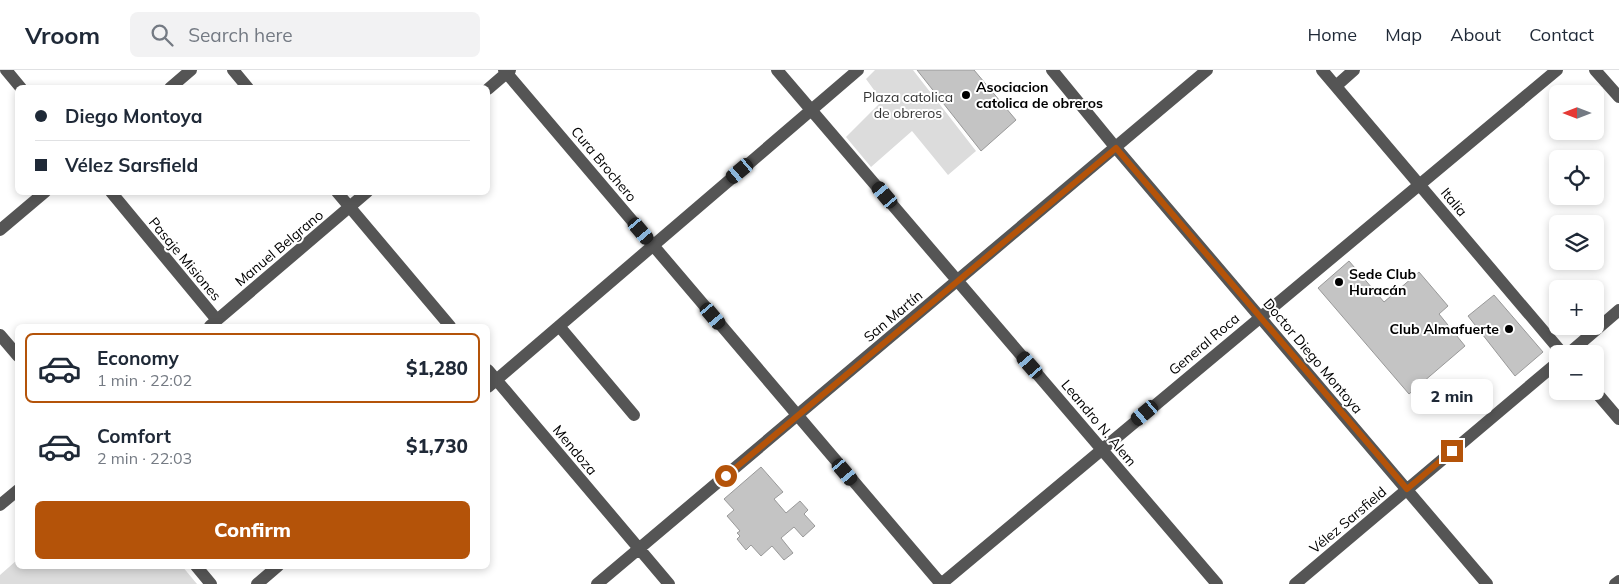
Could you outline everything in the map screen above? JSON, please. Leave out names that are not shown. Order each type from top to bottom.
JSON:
[{"type":"street","points":[[6,70],[18,85]]},
{"type":"street","points":[[174,85],[191,70]]},
{"type":"street","points":[[233,70],[246,85]]},
{"type":"street","name":"Leandro N. Alem","points":[[777,70],[1217,584]]},
{"type":"street","points":[[490,379],[559,326],[858,70]]},
{"type":"street","name":"Doctor Diego Montoya","points":[[1052,70],[1116,148],[1488,584]]},
{"type":"street","name":"San Martín","points":[[598,584],[1207,70]]},
{"type":"street","name":"Italia","points":[[1322,70],[1555,345]]},
{"type":"street","points":[[1336,86],[1354,70]]},
{"type":"street","name":"General Roca","points":[[941,584],[1557,70]]},
{"type":"street","points":[[1595,70],[1619,97]]},
{"type":"street","points":[[490,88],[507,71]]},
{"type":"street","name":"Cura Brochero","points":[[507,71],[941,584]]},
{"type":"street","points":[[0,230],[41,195]]},
{"type":"street","name":"Pasaje Misiones","points":[[113,195],[213,323]]},
{"type":"street","points":[[340,195],[448,324]]},
{"type":"street","name":"Manuel Belgrano","points":[[213,323],[364,195]]},
{"type":"street","points":[[1578,345],[1619,310]]},
{"type":"street","points":[[559,326],[634,415]]},
{"type":"street","points":[[0,335],[15,352]]},
{"type":"street","name":"Vélez Sarsfield","points":[[1295,584],[1549,370]]},
{"type":"street","name":"Mendoza","points":[[490,379],[669,584]]},
{"type":"street","points":[[1603,400],[1619,419]]},
{"type":"street","points":[[0,505],[15,492]]},
{"type":"street","points":[[198,569],[210,584]]},
{"type":"street","points":[[257,584],[274,569]]},
{"type":"street","points":[[1616,584],[1619,581]]},
{"type":"green space","name":"Plaza catolica de obreros","points":[[875,70],[913,70],[976,151],[948,175],[912,131],[871,167],[846,137],[882,101],[866,79]]},
{"type":"green space","points":[[15,562],[15,569],[184,569],[197,584],[0,584],[0,575]]},
{"type":"building","name":"Asociacion catolica de obreros","points":[[917,70],[974,70],[1016,120],[981,151]]},
{"type":"building","points":[[1349,261],[1384,302],[1419,272],[1448,306],[1439,314],[1465,346],[1409,394],[1318,288]]},
{"type":"building","points":[[1494,295],[1543,352],[1515,376],[1468,316]]},
{"type":"building","points":[[761,467],[783,492],[774,499],[786,513],[800,501],[808,510],[804,514],[815,526],[803,537],[794,527],[781,538],[793,553],[784,560],[772,546],[761,556],[751,545],[746,550],[737,539],[740,536],[737,533],[740,531],[727,516],[734,510],[724,499]]},
{"type":"place","name":"Asociacion catolica de obreros","points":[[966,95]]},
{"type":"place","name":"Sede Club Huracán","points":[[1339,282]]},
{"type":"place","name":"Club Almafuerte","points":[[1509,329]]},
{"type":"route","points":[[726,476],[1116,148],[1407,489],[1452,451]]}]
